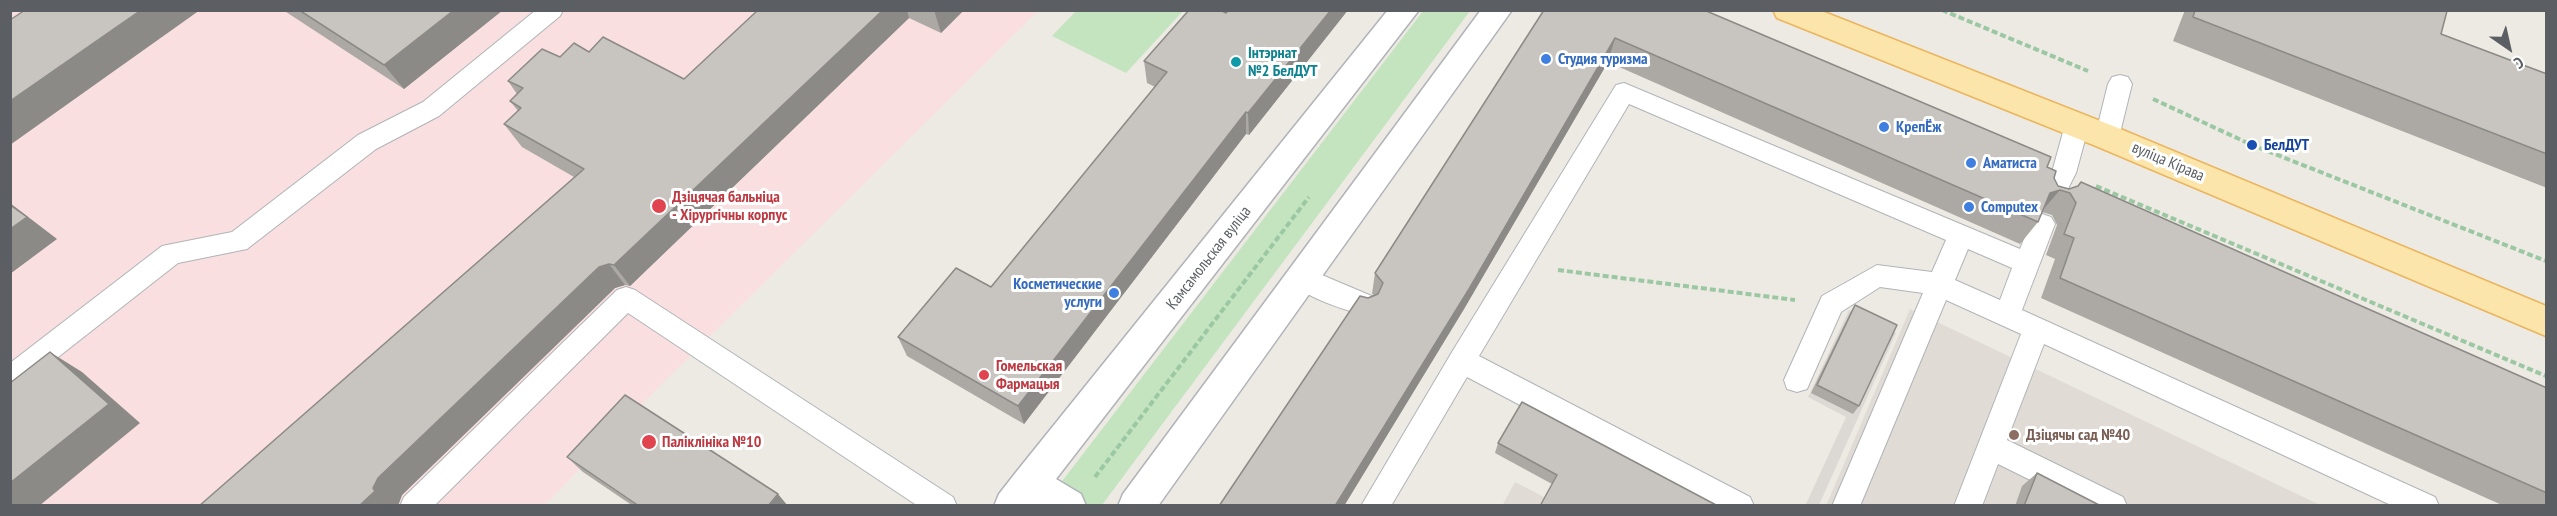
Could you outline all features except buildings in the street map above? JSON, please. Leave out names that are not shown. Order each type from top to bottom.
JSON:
[{"type":"main road","name":"вуліца Кірава","points":[[1787,10],[2107,137],[2547,321]]},
{"type":"street","name":"Камсамольская вуліца","points":[[1021,494],[1405,10]]},
{"type":"street","points":[[1136,506],[1498,10]]},
{"type":"street","points":[[1021,494],[1078,496]]},
{"type":"lane","points":[[10,379],[171,254],[238,242],[367,142],[431,109],[552,10]]},
{"type":"lane","points":[[2107,137],[2120,84]]},
{"type":"lane","points":[[1375,506],[1624,92],[2027,263]]},
{"type":"lane","points":[[2050,199],[2064,173],[2077,125]]},
{"type":"lane","points":[[2007,315],[2042,224]]},
{"type":"lane","points":[[1846,506],[1960,236]]},
{"type":"lane","points":[[1797,380],[1831,304],[1877,276],[1938,284],[2425,506]]},
{"type":"lane","points":[[1303,278],[1326,290],[1365,305]]},
{"type":"lane","points":[[414,506],[626,298],[943,506]]},
{"type":"lane","points":[[1968,506],[2037,328]]},
{"type":"lane","points":[[1461,360],[1740,506]]},
{"type":"lane","points":[[1991,446],[2113,506]]},
{"type":"path","points":[[1704,10],[1715,15]]},
{"type":"path","points":[[1942,10],[2120,84],[2252,145],[2547,261]]},
{"type":"path","points":[[2064,173],[2547,376]]},
{"type":"path","points":[[1078,496],[1313,191]]},
{"type":"path","points":[[1518,265],[1831,304]]},
{"type":"shaded area","points":[[10,11],[1038,11],[662,384],[544,506],[11,505]]},
{"type":"shaded area","name":"Дзіцячы сад №40","points":[[1910,309],[2320,505],[1826,506]]},
{"type":"shaded area","points":[[1849,310],[1896,333],[1819,505],[1805,506],[1846,417],[1808,397]]},
{"type":"shaded area","points":[[1515,482],[1559,505],[1502,506]]},
{"type":"green space","points":[[1076,11],[1183,11],[1126,73],[1052,36]]},
{"type":"green space","points":[[1423,11],[1470,11],[1102,505],[1043,506]]},
{"type":"place","name":"Студия туризма","points":[[1546,59]]},
{"type":"place","name":"Інтэрнат №2 БелДУТ","points":[[1236,62]]},
{"type":"place","name":"КрепЁж","points":[[1884,127]]},
{"type":"place","name":"БелДУТ","points":[[2252,145]]},
{"type":"place","name":"Аматиста","points":[[1971,163]]},
{"type":"place","name":"Дзіцячая бальніца - Хірургічны корпус","points":[[659,206]]},
{"type":"place","name":"Computex","points":[[1969,207]]},
{"type":"place","name":"Косметические услуги","points":[[1114,293]]},
{"type":"place","name":"Гомельская Фармацыя","points":[[984,375]]},
{"type":"place","name":"Дзіцячы сад №40","points":[[2014,435]]},
{"type":"place","name":"Паліклініка №10","points":[[649,442]]}]
